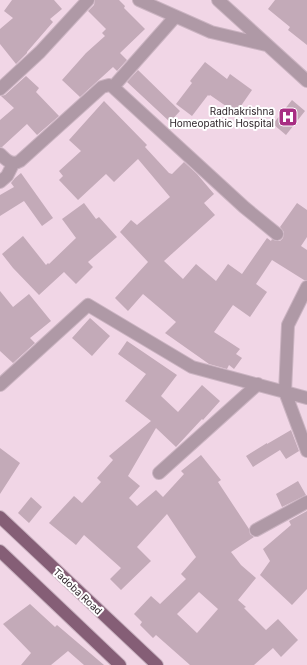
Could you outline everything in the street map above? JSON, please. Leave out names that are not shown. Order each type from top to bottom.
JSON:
[{"type":"main road","name":"Tadoba Road","points":[[0,517],[157,665]]},
{"type":"main road","points":[[0,552],[120,665]]},
{"type":"street","points":[[0,89],[40,52],[88,0]]},
{"type":"street","points":[[140,0],[211,32],[266,45]]},
{"type":"street","points":[[218,0],[307,81]]},
{"type":"street","points":[[113,87],[175,16]]},
{"type":"street","points":[[13,164],[20,162],[102,87],[109,85],[113,87],[244,208],[277,234]]},
{"type":"street","points":[[0,154],[13,164]]},
{"type":"street","points":[[0,182],[8,176],[13,164]]},
{"type":"street","points":[[307,287],[288,326],[285,392],[307,451]]},
{"type":"street","points":[[0,384],[88,305],[192,367],[307,398]]},
{"type":"street","points":[[159,473],[258,384]]},
{"type":"street","points":[[256,530],[307,502]]},
{"type":"building","points":[[12,0],[54,0],[62,9],[50,19],[53,22],[16,64],[0,44],[0,29],[13,18],[4,11]]},
{"type":"building","points":[[95,0],[119,0],[125,6],[124,8],[145,29],[120,53],[127,60],[117,71],[113,67],[80,97],[62,80],[86,53],[105,36],[102,33],[106,29],[88,11],[94,5]]},
{"type":"building","points":[[275,0],[307,0],[307,45],[288,30],[290,27],[268,9]]},
{"type":"building","points":[[205,62],[227,79],[230,74],[252,90],[236,113],[210,95],[208,95],[192,116],[176,104],[192,83],[190,81]]},
{"type":"building","points":[[138,70],[180,111],[170,122],[127,82]]},
{"type":"building","points":[[26,76],[39,88],[36,92],[59,116],[37,135],[27,124],[2,147],[0,147],[0,120],[14,108],[1,96],[5,95]]},
{"type":"building","points":[[292,100],[305,111],[286,135],[273,124]]},
{"type":"building","points":[[104,101],[147,145],[145,147],[169,173],[172,174],[184,162],[197,174],[214,194],[204,203],[215,215],[164,261],[183,279],[196,264],[216,281],[228,264],[242,274],[267,238],[271,241],[272,239],[280,241],[283,238],[284,232],[280,227],[297,203],[307,210],[307,237],[301,246],[307,250],[307,280],[304,280],[272,260],[256,284],[267,292],[250,317],[233,305],[214,332],[240,349],[236,354],[242,358],[234,369],[229,365],[227,369],[209,364],[165,333],[176,322],[143,294],[128,311],[115,298],[148,262],[120,232],[131,220],[137,225],[170,197],[138,159],[114,182],[106,174],[78,200],[59,180],[63,176],[59,171],[81,151],[69,140]]},
{"type":"building","points":[[21,173],[53,218],[42,226],[24,201],[0,216],[0,195],[14,187],[11,183]]},
{"type":"building","points":[[84,203],[96,219],[99,217],[117,237],[88,262],[93,267],[76,284],[64,272],[39,295],[13,268],[2,254],[23,236],[46,265],[48,263],[49,264],[76,238],[62,219]]},
{"type":"building","points":[[0,291],[13,307],[29,294],[51,321],[30,338],[35,343],[13,363],[0,351]]},
{"type":"building","points":[[90,318],[110,336],[92,356],[72,338]]},
{"type":"building","points":[[127,341],[177,375],[161,396],[178,412],[202,385],[220,401],[176,447],[156,428],[128,476],[140,486],[129,498],[137,506],[156,490],[163,497],[184,474],[181,471],[201,455],[221,480],[218,482],[249,529],[250,534],[254,537],[231,552],[241,565],[256,578],[238,600],[266,630],[278,619],[298,640],[281,657],[273,648],[254,665],[190,665],[156,635],[153,638],[140,625],[142,622],[134,614],[151,596],[160,604],[186,579],[181,574],[196,557],[167,514],[137,547],[151,561],[121,590],[110,579],[121,568],[84,535],[76,545],[49,523],[74,496],[82,503],[101,482],[97,478],[113,460],[109,456],[151,421],[125,401],[146,374],[118,354]],"holes":[[[199,592],[218,609],[197,633],[177,614]]]},
{"type":"building","points":[[291,430],[299,451],[286,459],[280,450],[253,467],[246,456]]},
{"type":"building","points":[[0,448],[20,463],[0,494]]},
{"type":"building","points":[[298,481],[306,495],[282,507],[276,494]]},
{"type":"building","points":[[31,497],[42,507],[29,523],[18,513]]},
{"type":"building","points":[[307,511],[307,589],[292,605],[260,575],[270,561],[263,549],[291,525],[289,521]]},
{"type":"building","points":[[30,604],[55,627],[57,625],[104,665],[84,665],[68,651],[51,665],[21,665],[31,653],[3,624]]},
{"type":"place","name":"Radhakrishna Homeopathic Hospital","points":[[288,117]]}]
